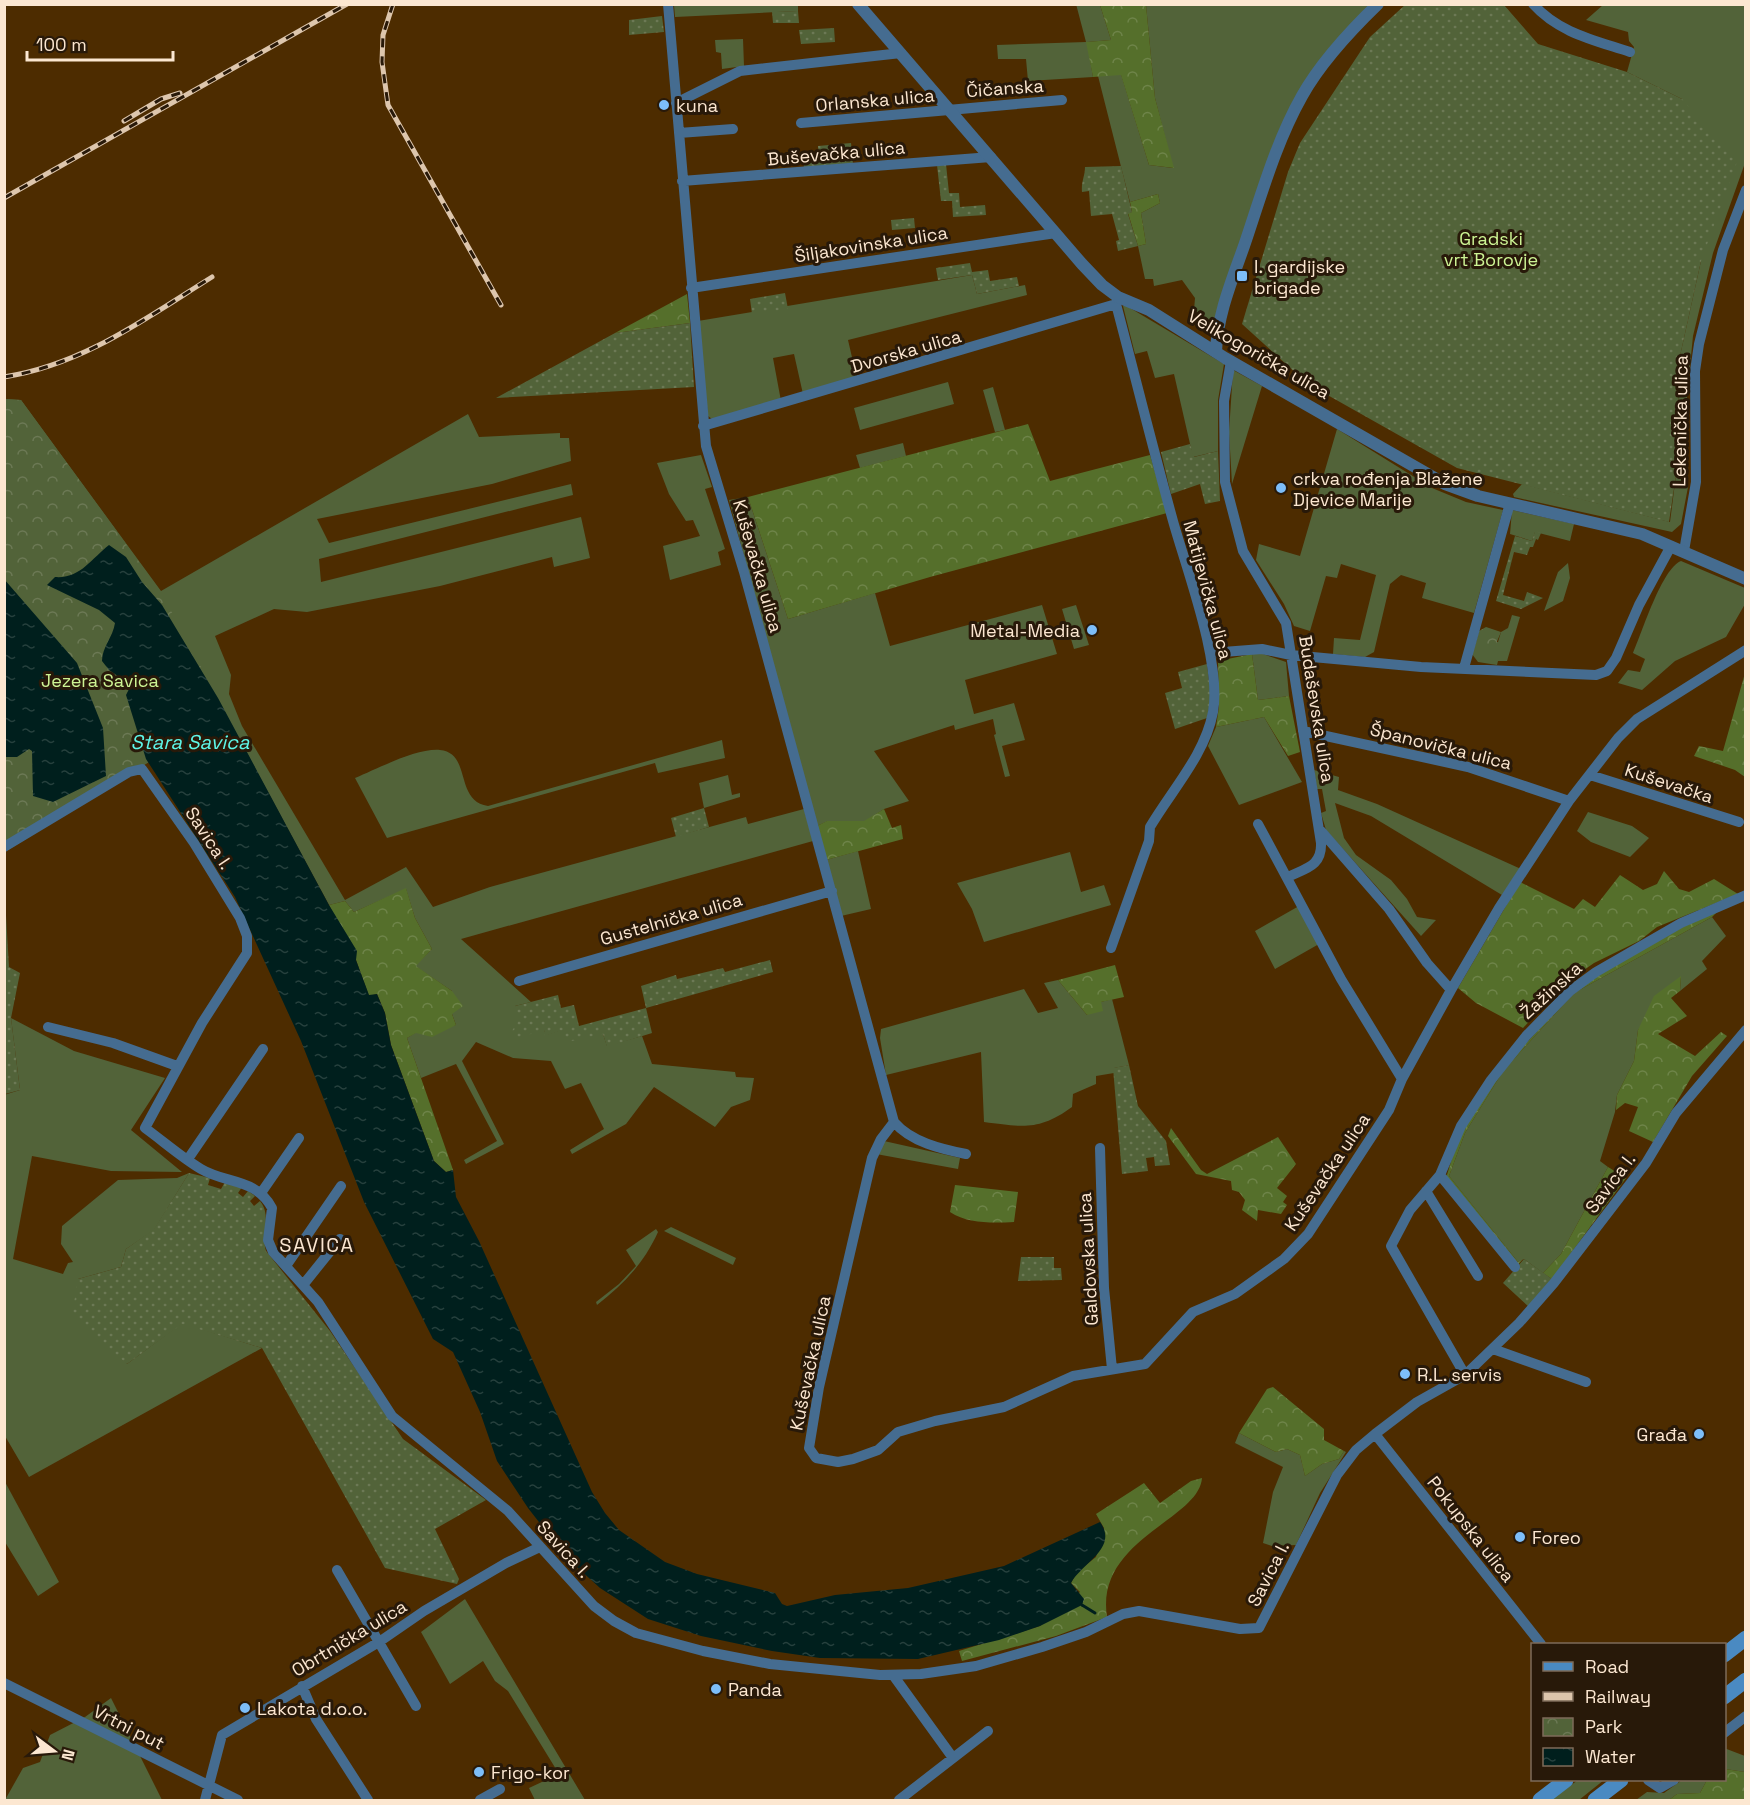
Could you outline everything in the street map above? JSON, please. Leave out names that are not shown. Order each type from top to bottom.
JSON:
[{"type":"main road","points":[[1726,1653],[1746,1638]]},
{"type":"main road","points":[[1726,1696],[1746,1680]]},
{"type":"main road","points":[[1540,1800],[1564,1781]]},
{"type":"main road","points":[[1595,1800],[1619,1781]]},
{"type":"street","name":"Kuševačka ulica","points":[[668,4],[691,288],[709,458],[744,572],[894,1122],[881,1138],[873,1158],[819,1387],[809,1438],[812,1455],[816,1458],[830,1462],[853,1459],[878,1450],[898,1432],[935,1421],[997,1409],[1072,1376],[1145,1364],[1192,1312],[1235,1294],[1298,1246],[1389,1110],[1402,1079],[1498,908],[1569,801],[1637,719],[1746,650]]},
{"type":"street","name":"Velikogorička ulica","points":[[858,4],[1117,300],[1149,310],[1231,361],[1437,480],[1466,492],[1622,529],[1684,551],[1746,579]]},
{"type":"street","points":[[1216,352],[1225,304],[1266,182],[1292,116],[1308,85],[1325,62],[1378,4]]},
{"type":"street","points":[[1533,4],[1545,18],[1566,30],[1630,52]]},
{"type":"street","points":[[676,103],[740,71],[901,53]]},
{"type":"street","name":"Čičanska","points":[[951,111],[1062,100]]},
{"type":"street","name":"Orlanska ulica","points":[[801,123],[951,111]]},
{"type":"street","points":[[679,133],[733,129]]},
{"type":"street","name":"Buševačka ulica","points":[[682,181],[991,157]]},
{"type":"street","name":"Lekenička ulica","points":[[1684,551],[1696,482],[1695,371],[1699,344],[1723,249],[1746,190]]},
{"type":"street","name":"Šiljakovinska ulica","points":[[691,288],[1056,233]]},
{"type":"street","name":"Dvorska ulica","points":[[704,426],[1117,300]]},
{"type":"street","name":"Matijevička ulica","points":[[1111,948],[1149,842],[1150,827],[1197,753],[1211,719],[1215,696],[1210,653],[1117,300]]},
{"type":"street","name":"Budaševska ulica","points":[[1231,361],[1224,401],[1225,482],[1243,551],[1286,623],[1319,829],[1321,858],[1288,877]]},
{"type":"street","points":[[1464,668],[1510,502]]},
{"type":"street","points":[[1210,653],[1251,648],[1291,655],[1421,667],[1603,674],[1616,658],[1639,605],[1671,546]]},
{"type":"street","name":"Španovička ulica","points":[[1303,731],[1468,767],[1569,801]]},
{"type":"street","name":"Savica I.","points":[[4,847],[129,772],[142,769],[230,900],[245,929],[248,946],[247,953],[177,1066],[144,1128],[208,1173],[235,1180],[261,1192],[272,1208],[269,1245],[318,1302],[392,1416],[508,1511],[594,1606],[614,1621],[636,1633],[703,1651],[770,1664],[852,1673],[893,1675],[976,1666],[1042,1647],[1086,1632],[1123,1614],[1139,1611],[1240,1629],[1259,1628],[1337,1475],[1356,1450],[1417,1402],[1465,1375],[1493,1349],[1554,1283],[1646,1163],[1676,1113],[1746,1030]]},
{"type":"street","name":"Kuševačka","points":[[1590,775],[1739,822]]},
{"type":"street","points":[[1258,824],[1341,979],[1402,1079]]},
{"type":"street","points":[[1319,829],[1384,903],[1427,963],[1451,990]]},
{"type":"street","name":"Gustelnička ulica","points":[[519,981],[832,891]]},
{"type":"street","name":"Žažinska","points":[[1465,1375],[1391,1246],[1410,1210],[1440,1175],[1461,1126],[1485,1087],[1508,1056],[1570,991],[1596,972],[1681,923],[1746,895]]},
{"type":"street","points":[[48,1027],[113,1044],[177,1066]]},
{"type":"street","points":[[188,1159],[263,1049]]},
{"type":"street","points":[[894,1122],[908,1133],[928,1143],[966,1154]]},
{"type":"street","points":[[261,1192],[299,1138]]},
{"type":"street","name":"Galdovska ulica","points":[[1100,1148],[1104,1288],[1112,1369]]},
{"type":"street","points":[[1440,1175],[1515,1267]]},
{"type":"street","points":[[286,1266],[341,1186]]},
{"type":"street","points":[[1426,1191],[1478,1276]]},
{"type":"street","points":[[303,1285],[340,1239]]},
{"type":"street","points":[[1493,1349],[1586,1382]]},
{"type":"street","name":"Pokupska ulica","points":[[1375,1434],[1540,1643]]},
{"type":"street","name":"Obrtnička ulica","points":[[205,1800],[222,1735],[506,1563],[540,1547]]},
{"type":"street","points":[[338,1570],[416,1706]]},
{"type":"street","points":[[893,1675],[953,1758]]},
{"type":"street","name":"Vrtni put","points":[[4,1683],[238,1800]]},
{"type":"street","points":[[302,1686],[316,1719],[368,1800]]},
{"type":"street","points":[[1726,1732],[1746,1716]]},
{"type":"street","points":[[899,1800],[988,1731]]},
{"type":"street","points":[[1651,1781],[1660,1788],[1671,1781]]},
{"type":"street","points":[[480,1800],[500,1789]]},
{"type":"green space","points":[[1076,4],[1100,5],[1111,40],[1087,42],[1093,77],[1028,81],[1026,59],[998,59],[997,45],[1086,42]]},
{"type":"green space","name":"Gradski vrt Borovje","points":[[1406,4],[1504,5],[1538,44],[1627,72],[1682,99],[1737,162],[1701,261],[1680,356],[1676,475],[1669,522],[1457,468],[1308,384],[1242,324],[1288,172],[1300,143],[1370,37]]},
{"type":"green space","points":[[674,5],[798,5],[798,11],[675,17]]},
{"type":"green space","points":[[1100,5],[1146,5],[1155,98],[1174,168],[1149,165],[1121,75],[1093,77],[1086,42],[1111,40]]},
{"type":"green space","points":[[1146,5],[1372,5],[1304,88],[1213,335],[1193,323],[1195,298],[1182,280],[1154,286],[1153,279],[1145,279],[1138,246],[1146,244],[1141,213],[1160,203],[1158,194],[1130,202],[1098,76],[1121,74],[1149,165],[1173,168],[1155,98]]},
{"type":"green space","points":[[1603,5],[1745,5],[1745,163],[1713,253],[1693,336],[1687,396],[1688,487],[1681,524],[1672,532],[1514,497],[1513,494],[1522,484],[1670,522],[1676,475],[1680,356],[1701,261],[1682,99],[1627,72],[1634,47],[1629,41],[1628,32],[1586,20]]},
{"type":"green space","points":[[798,11],[799,23],[773,23],[772,12]]},
{"type":"green space","points":[[662,16],[664,32],[629,35],[629,20]]},
{"type":"green space","points":[[834,28],[835,42],[801,44],[799,30]]},
{"type":"green space","points":[[743,39],[744,66],[722,69],[721,53],[716,52],[715,40]]},
{"type":"green space","points":[[851,143],[853,164],[804,168],[803,159],[819,157],[818,146]]},
{"type":"green space","points":[[946,164],[949,193],[959,193],[960,207],[985,205],[986,215],[953,217],[952,201],[941,201],[937,165]]},
{"type":"green space","points":[[1121,166],[1132,212],[1128,214],[1138,246],[1118,251],[1116,241],[1119,240],[1112,214],[1091,216],[1089,191],[1082,192],[1082,188],[1085,167]]},
{"type":"green space","points":[[1158,194],[1160,203],[1141,213],[1146,244],[1138,246],[1128,213],[1132,212],[1130,202]]},
{"type":"green space","points":[[914,218],[915,228],[892,230],[891,220]]},
{"type":"green space","points":[[970,263],[972,272],[988,270],[990,281],[1017,277],[1019,286],[977,294],[972,275],[938,280],[936,268]]},
{"type":"green space","points":[[972,275],[977,294],[1025,285],[1027,295],[848,340],[857,379],[803,394],[794,354],[773,358],[781,401],[712,419],[708,416],[698,321]]},
{"type":"green space","points":[[785,293],[788,309],[752,314],[750,299]]},
{"type":"green space","points":[[687,294],[690,323],[615,333]]},
{"type":"green space","points":[[1125,305],[1224,364],[1218,400],[1218,451],[1193,457],[1174,374],[1155,378],[1147,351],[1135,354],[1123,306]]},
{"type":"green space","points":[[690,323],[694,387],[496,398],[615,333]]},
{"type":"green space","points":[[1233,370],[1262,386],[1232,484],[1229,432]]},
{"type":"green space","points":[[948,382],[954,404],[860,430],[854,408]]},
{"type":"green space","points":[[993,387],[1005,430],[995,432],[983,390]]},
{"type":"green space","points":[[4,399],[21,400],[161,591],[468,414],[479,437],[560,433],[560,438],[569,438],[571,461],[492,484],[317,519],[329,543],[571,484],[573,495],[319,559],[321,582],[581,517],[590,558],[554,567],[552,557],[440,586],[307,612],[274,609],[215,636],[231,675],[229,694],[242,726],[345,900],[406,867],[433,907],[490,887],[746,817],[748,824],[804,809],[813,841],[461,939],[531,1002],[515,1006],[544,1030],[546,1035],[564,1029],[603,1034],[607,1046],[642,1036],[652,1064],[735,1072],[736,1077],[754,1078],[750,1100],[731,1107],[715,1127],[654,1087],[626,1124],[572,1154],[570,1150],[604,1129],[581,1083],[565,1089],[551,1061],[513,1058],[476,1042],[462,1061],[504,1144],[466,1164],[464,1160],[497,1141],[456,1064],[421,1078],[407,1038],[415,1033],[456,1025],[452,1014],[452,991],[415,966],[432,949],[415,918],[406,889],[354,912],[345,901],[329,905],[217,698]]},
{"type":"green space","name":"Jezera Savica","points":[[5,399],[21,400],[161,592],[226,714],[5,852]]},
{"type":"green space","points":[[1028,424],[1050,481],[1150,455],[1167,513],[930,577],[788,619],[748,497]]},
{"type":"green space","points":[[1337,429],[1432,488],[1466,502],[1503,510],[1474,613],[1422,598],[1426,583],[1401,575],[1390,584],[1374,652],[1365,657],[1333,654],[1334,638],[1360,640],[1376,575],[1341,564],[1337,578],[1326,576],[1310,631],[1294,626],[1284,604],[1256,560],[1259,544],[1300,556]]},
{"type":"green space","points":[[903,443],[906,456],[860,468],[856,455]]},
{"type":"green space","points":[[1190,444],[1194,457],[1218,451],[1220,501],[1205,504],[1200,484],[1171,494],[1161,452]]},
{"type":"green space","points":[[701,455],[712,487],[705,489],[725,549],[718,552],[721,565],[670,580],[663,546],[700,536],[693,520],[686,521],[669,494],[657,463]]},
{"type":"green space","points":[[748,497],[788,619],[875,593],[890,646],[1042,605],[1057,654],[965,680],[974,714],[1014,703],[1025,740],[1002,746],[1010,776],[1005,777],[994,735],[996,734],[993,719],[955,730],[954,725],[874,751],[909,801],[884,809],[864,822],[828,821],[817,826],[729,500]]},
{"type":"green space","points":[[1512,510],[1574,524],[1570,541],[1535,532],[1532,541],[1510,534]]},
{"type":"green space","points":[[1535,531],[1541,533],[1527,555],[1514,552],[1503,595],[1524,601],[1527,592],[1543,598],[1521,609],[1496,601],[1515,536],[1532,541]]},
{"type":"green space","points":[[1681,561],[1745,588],[1745,604],[1726,637],[1675,661],[1642,690],[1618,683],[1628,670],[1640,672],[1645,659],[1633,653],[1660,588],[1674,566]]},
{"type":"green space","points":[[1568,563],[1570,578],[1563,601],[1544,611],[1558,572]]},
{"type":"green space","points":[[1076,605],[1089,645],[1074,649],[1062,609]]},
{"type":"green space","points":[[1512,615],[1520,617],[1507,661],[1498,661],[1497,665],[1478,662],[1472,654],[1476,642],[1498,642],[1501,632],[1508,628]]},
{"type":"green space","points":[[1486,627],[1501,632],[1493,651],[1483,648],[1476,642],[1479,631]]},
{"type":"green space","points":[[1252,654],[1263,654],[1286,662],[1289,696],[1258,700]]},
{"type":"green space","points":[[1252,654],[1258,700],[1289,696],[1300,752],[1288,756],[1264,717],[1216,727],[1219,707],[1218,661]]},
{"type":"green space","points":[[1207,664],[1211,699],[1207,718],[1175,729],[1165,693],[1182,688],[1178,672]]},
{"type":"green space","points":[[1745,673],[1745,777],[1735,770],[1694,756],[1699,746],[1723,751]]},
{"type":"green space","points":[[1264,717],[1302,782],[1239,805],[1208,746],[1216,727]]},
{"type":"green space","points":[[722,740],[725,758],[658,773],[655,763],[387,838],[355,778],[420,752],[440,750],[450,753],[456,759],[471,796],[477,802],[488,806]]},
{"type":"green space","points":[[1314,770],[1339,777],[1338,790],[1377,804],[1521,869],[1502,895],[1371,816],[1335,803],[1344,838],[1356,855],[1391,880],[1407,899],[1417,917],[1436,920],[1421,936],[1326,830],[1321,813],[1326,811],[1322,789],[1317,789]]},
{"type":"green space","points":[[728,775],[732,795],[740,793],[740,797],[704,808],[699,783]]},
{"type":"green space","points":[[704,808],[709,827],[676,837],[671,818]]},
{"type":"green space","points":[[884,809],[892,828],[901,825],[903,839],[826,860],[817,826],[827,821],[864,821]]},
{"type":"green space","points":[[1588,812],[1632,826],[1649,838],[1630,857],[1591,842],[1577,831]]},
{"type":"green space","points":[[858,851],[871,909],[841,916],[826,860]]},
{"type":"green space","points":[[1070,852],[1081,892],[1104,885],[1111,905],[984,942],[972,909],[957,883]]},
{"type":"green space","points":[[1664,871],[1679,889],[1689,892],[1714,879],[1738,894],[1657,927],[1639,941],[1594,963],[1564,984],[1523,1028],[1476,1003],[1458,988],[1520,882],[1574,909],[1583,899],[1595,907],[1620,875],[1643,890],[1657,884]]},
{"type":"green space","points":[[406,888],[415,918],[432,949],[416,966],[452,991],[463,1006],[452,1014],[456,1025],[432,1037],[416,1033],[407,1038],[453,1170],[446,1172],[434,1161],[391,1045],[385,1013],[377,994],[369,996],[356,960],[329,905],[345,901],[354,912]]},
{"type":"green space","points":[[5,898],[9,967],[20,973],[11,1018],[20,1090],[5,1094]]},
{"type":"green space","points":[[1299,906],[1319,944],[1275,969],[1255,931]]},
{"type":"green space","points":[[1719,910],[1712,917],[1574,993],[1503,1071],[1465,1133],[1449,1176],[1518,1262],[1522,1260],[1517,1266],[1446,1178],[1458,1139],[1502,1069],[1579,987],[1670,932]]},
{"type":"green space","points":[[1712,917],[1726,936],[1702,961],[1707,969],[1680,991],[1681,977],[1638,1030],[1634,1061],[1617,1095],[1615,1112],[1600,1161],[1608,1167],[1561,1254],[1543,1273],[1524,1259],[1518,1262],[1449,1176],[1465,1133],[1503,1071],[1574,993]]},
{"type":"green space","points":[[770,960],[773,972],[646,1008],[641,986],[676,975],[677,979],[723,968],[725,972]]},
{"type":"green space","points":[[1115,965],[1124,997],[1101,1002],[1103,1011],[1087,1015],[1058,980]]},
{"type":"green space","points":[[1681,976],[1680,991],[1671,998],[1687,1016],[1658,1034],[1695,1056],[1721,1032],[1727,1036],[1692,1076],[1653,1142],[1629,1131],[1638,1107],[1625,1103],[1616,1110],[1617,1095],[1634,1061],[1638,1030],[1654,996]]},
{"type":"green space","points":[[1058,980],[1087,1015],[1101,1002],[1112,999],[1129,1065],[1114,1068],[1114,1073],[1096,1076],[1096,1084],[1073,1094],[1072,1107],[1060,1115],[1040,1124],[1020,1126],[984,1122],[981,1052],[886,1075],[880,1038],[881,1029],[1024,989],[1038,1013],[1058,1008],[1044,983]]},
{"type":"green space","points":[[558,995],[561,1008],[574,1005],[579,1026],[646,1008],[652,1033],[607,1047],[603,1034],[567,1042],[563,1030],[545,1036],[544,1030],[517,1038],[510,1034],[519,1020],[515,1006]]},
{"type":"green space","points":[[11,1018],[74,1051],[165,1078],[131,1130],[182,1172],[111,1171],[32,1156],[13,1259],[63,1274],[68,1263],[73,1262],[61,1244],[62,1226],[118,1180],[177,1178],[189,1173],[154,1230],[126,1249],[121,1267],[78,1279],[127,1364],[182,1323],[262,1348],[29,1477],[5,1436],[4,1095],[20,1090]]},
{"type":"green space","points":[[1129,1065],[1138,1106],[1166,1141],[1170,1165],[1155,1166],[1154,1157],[1146,1158],[1148,1171],[1122,1174],[1113,1068]]},
{"type":"green space","points":[[1171,1128],[1201,1170],[1207,1174],[1278,1137],[1296,1164],[1277,1188],[1287,1196],[1283,1202],[1287,1205],[1281,1214],[1258,1210],[1257,1221],[1242,1210],[1245,1200],[1239,1192],[1232,1190],[1231,1181],[1196,1174],[1168,1136]]},
{"type":"green space","points":[[884,1141],[960,1158],[958,1169],[876,1154]]},
{"type":"green space","points":[[1608,1167],[1626,1178],[1552,1279],[1543,1273],[1561,1254]]},
{"type":"green space","points":[[189,1173],[210,1178],[208,1185],[221,1189],[225,1182],[242,1187],[238,1193],[243,1197],[248,1191],[255,1196],[250,1201],[254,1206],[260,1201],[266,1219],[266,1251],[330,1331],[403,1439],[486,1500],[435,1529],[459,1579],[457,1584],[385,1568],[262,1348],[182,1324],[127,1364],[72,1315],[78,1279],[121,1267],[126,1249],[154,1229]]},
{"type":"green space","points":[[955,1185],[1018,1192],[1014,1222],[973,1221],[950,1212]]},
{"type":"green space","points":[[671,1227],[736,1258],[733,1265],[664,1231]]},
{"type":"green space","points":[[656,1229],[658,1232],[640,1263],[616,1289],[597,1305],[596,1302],[619,1284],[636,1266],[626,1250]]},
{"type":"green space","points":[[1021,1257],[1054,1257],[1054,1268],[1061,1268],[1062,1280],[1018,1281]]},
{"type":"green space","points":[[1524,1259],[1552,1279],[1529,1307],[1503,1283]]},
{"type":"green space","points":[[1273,1387],[1324,1429],[1324,1440],[1344,1451],[1339,1459],[1322,1464],[1305,1476],[1300,1455],[1287,1449],[1276,1452],[1239,1433],[1267,1389]]},
{"type":"green space","points":[[1239,1433],[1276,1452],[1287,1449],[1300,1455],[1305,1476],[1322,1464],[1339,1459],[1344,1451],[1346,1452],[1320,1493],[1296,1545],[1272,1546],[1263,1543],[1273,1492],[1283,1467],[1235,1443]]},
{"type":"green space","points":[[1202,1478],[1197,1493],[1131,1550],[1116,1568],[1108,1590],[1107,1617],[1056,1636],[962,1661],[959,1651],[1040,1626],[1080,1592],[1071,1583],[1077,1572],[1096,1557],[1104,1528],[1096,1514],[1144,1483],[1160,1503],[1191,1481]]},
{"type":"green space","points":[[4,1480],[59,1582],[38,1596],[5,1542]]},
{"type":"green space","points":[[465,1599],[585,1800],[535,1800],[529,1788],[559,1774],[508,1691],[495,1681],[483,1661],[450,1684],[421,1632]]},
{"type":"green space","points":[[111,1698],[162,1800],[5,1800],[23,1768],[40,1762],[50,1735],[85,1717]]},
{"type":"green space","points":[[1726,1749],[1745,1756],[1745,1772],[1726,1769]]},
{"type":"green space","points":[[1726,1769],[1745,1772],[1745,1800],[1669,1800],[1677,1794],[1700,1793],[1706,1781],[1726,1781]]},
{"type":"green space","points":[[1577,1781],[1603,1781],[1579,1800],[1551,1800]]},
{"type":"green space","points":[[1681,1781],[1706,1781],[1700,1793],[1677,1794],[1669,1800],[1636,1800],[1647,1792],[1664,1793]]},
{"type":"water","name":"Stara Savica","points":[[109,545],[126,557],[142,582],[162,605],[218,698],[329,905],[357,951],[356,960],[369,995],[377,994],[385,1013],[391,1045],[434,1161],[446,1172],[453,1170],[456,1197],[479,1241],[592,1492],[619,1530],[665,1562],[697,1574],[775,1593],[782,1604],[787,1606],[835,1595],[908,1588],[1004,1566],[1100,1522],[1105,1531],[1102,1547],[1071,1583],[1084,1599],[1082,1605],[1040,1626],[999,1640],[918,1659],[820,1658],[772,1651],[701,1636],[648,1619],[600,1588],[567,1558],[528,1508],[497,1461],[480,1412],[453,1352],[433,1339],[364,1202],[301,1041],[235,897],[146,759],[126,695],[131,685],[109,670],[102,661],[115,623],[99,610],[47,585],[55,577],[71,575],[85,567]]},
{"type":"water","points":[[4,579],[77,663],[103,728],[106,776],[53,802],[33,796],[32,751],[29,749],[17,757],[5,757]]},
{"type":"waterway","points":[[1082,1605],[1095,1613]]},
{"type":"railway","points":[[4,198],[347,4]]},
{"type":"railway","points":[[393,4],[383,35],[382,62],[388,105],[501,305]]},
{"type":"railway","points":[[124,121],[161,99],[180,93]]},
{"type":"railway","points":[[4,377],[33,371],[87,351],[113,338],[212,277]]},
{"type":"place","name":"kuna","points":[[664,105]]},
{"type":"place","name":"I. gardijske brigade","points":[[1242,276]]},
{"type":"place","name":"crkva rođenja Blažene Djevice Marije","points":[[1281,488]]},
{"type":"place","name":"Metal-Media","points":[[1092,630]]},
{"type":"place","name":"R.L. servis","points":[[1405,1374]]},
{"type":"place","name":"Građa","points":[[1699,1434]]},
{"type":"place","name":"Foreo","points":[[1520,1537]]},
{"type":"place","name":"Panda","points":[[716,1689]]},
{"type":"place","name":"Lakota d.o.o.","points":[[245,1708]]},
{"type":"place","name":"Frigo-kor","points":[[479,1772]]},
{"type":"district","name":"SAVICA","points":[[317,1245]]}]
